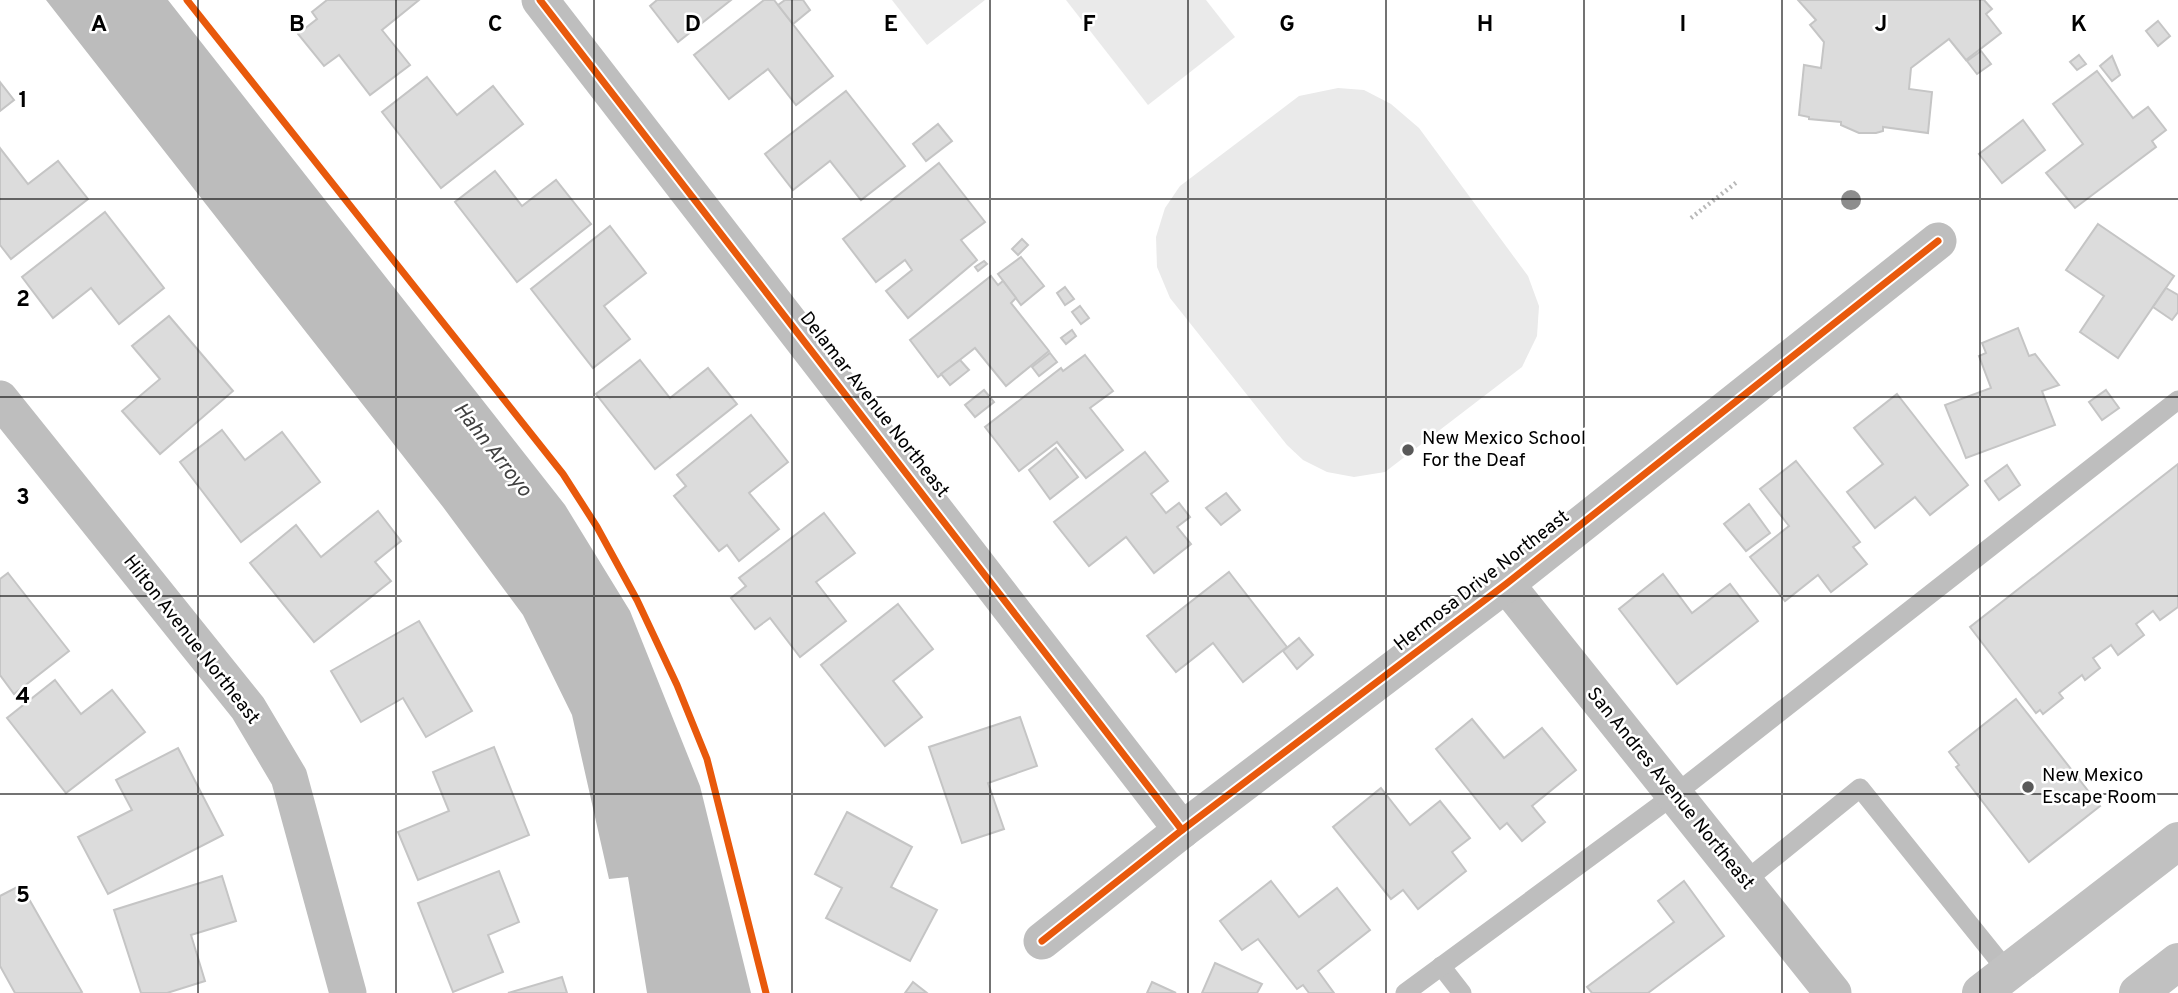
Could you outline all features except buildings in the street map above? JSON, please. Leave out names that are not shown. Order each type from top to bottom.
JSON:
[{"type":"main road","points":[[1995,983],[2178,841]]},
{"type":"main road","points":[[2138,993],[2178,962]]},
{"type":"street","name":"Delamar Avenue Northeast","points":[[540,0],[1182,830]]},
{"type":"street","name":"Hermosa Drive Northeast","points":[[1042,941],[1182,830],[1506,584],[1938,241]]},
{"type":"street","name":"Hilton Avenue Northeast","points":[[0,399],[248,708],[289,777],[348,993]]},
{"type":"street","name":"San Andres Avenue Northeast","points":[[1506,584],[1833,993]]},
{"type":"lane","points":[[1405,993],[1674,795],[2178,400]]},
{"type":"lane","points":[[1744,882],[1860,788],[1995,983]]},
{"type":"lane","points":[[1441,966],[1462,993]]},
{"type":"path","points":[[1691,218],[1737,182]]},
{"type":"shaded area","points":[[892,0],[985,0],[927,45]]},
{"type":"shaded area","points":[[1066,0],[1206,0],[1235,37],[1148,105]]},
{"type":"shaded area","points":[[1338,88],[1364,90],[1391,104],[1419,128],[1528,276],[1539,306],[1537,336],[1522,367],[1385,472],[1354,477],[1327,472],[1303,460],[1287,445],[1170,298],[1157,267],[1156,237],[1165,208],[1180,186],[1299,96]]},
{"type":"water","name":"Hahn Arroyo","points":[[46,0],[168,0],[565,505],[630,611],[700,786],[751,993],[647,993],[628,877],[609,879],[572,715],[523,615],[443,507]]},
{"type":"cycle path","points":[[187,0],[563,474],[597,527],[637,600],[677,685],[707,759],[766,993]]},
{"type":"cycle path","points":[[540,0],[1182,830]]},
{"type":"cycle path","points":[[1042,941],[1182,830],[1506,584],[1938,241]]},
{"type":"place","name":"New Mexico School For the Deaf","points":[[1408,450]]},
{"type":"place","name":"New Mexico Escape Room","points":[[2028,787]]}]
